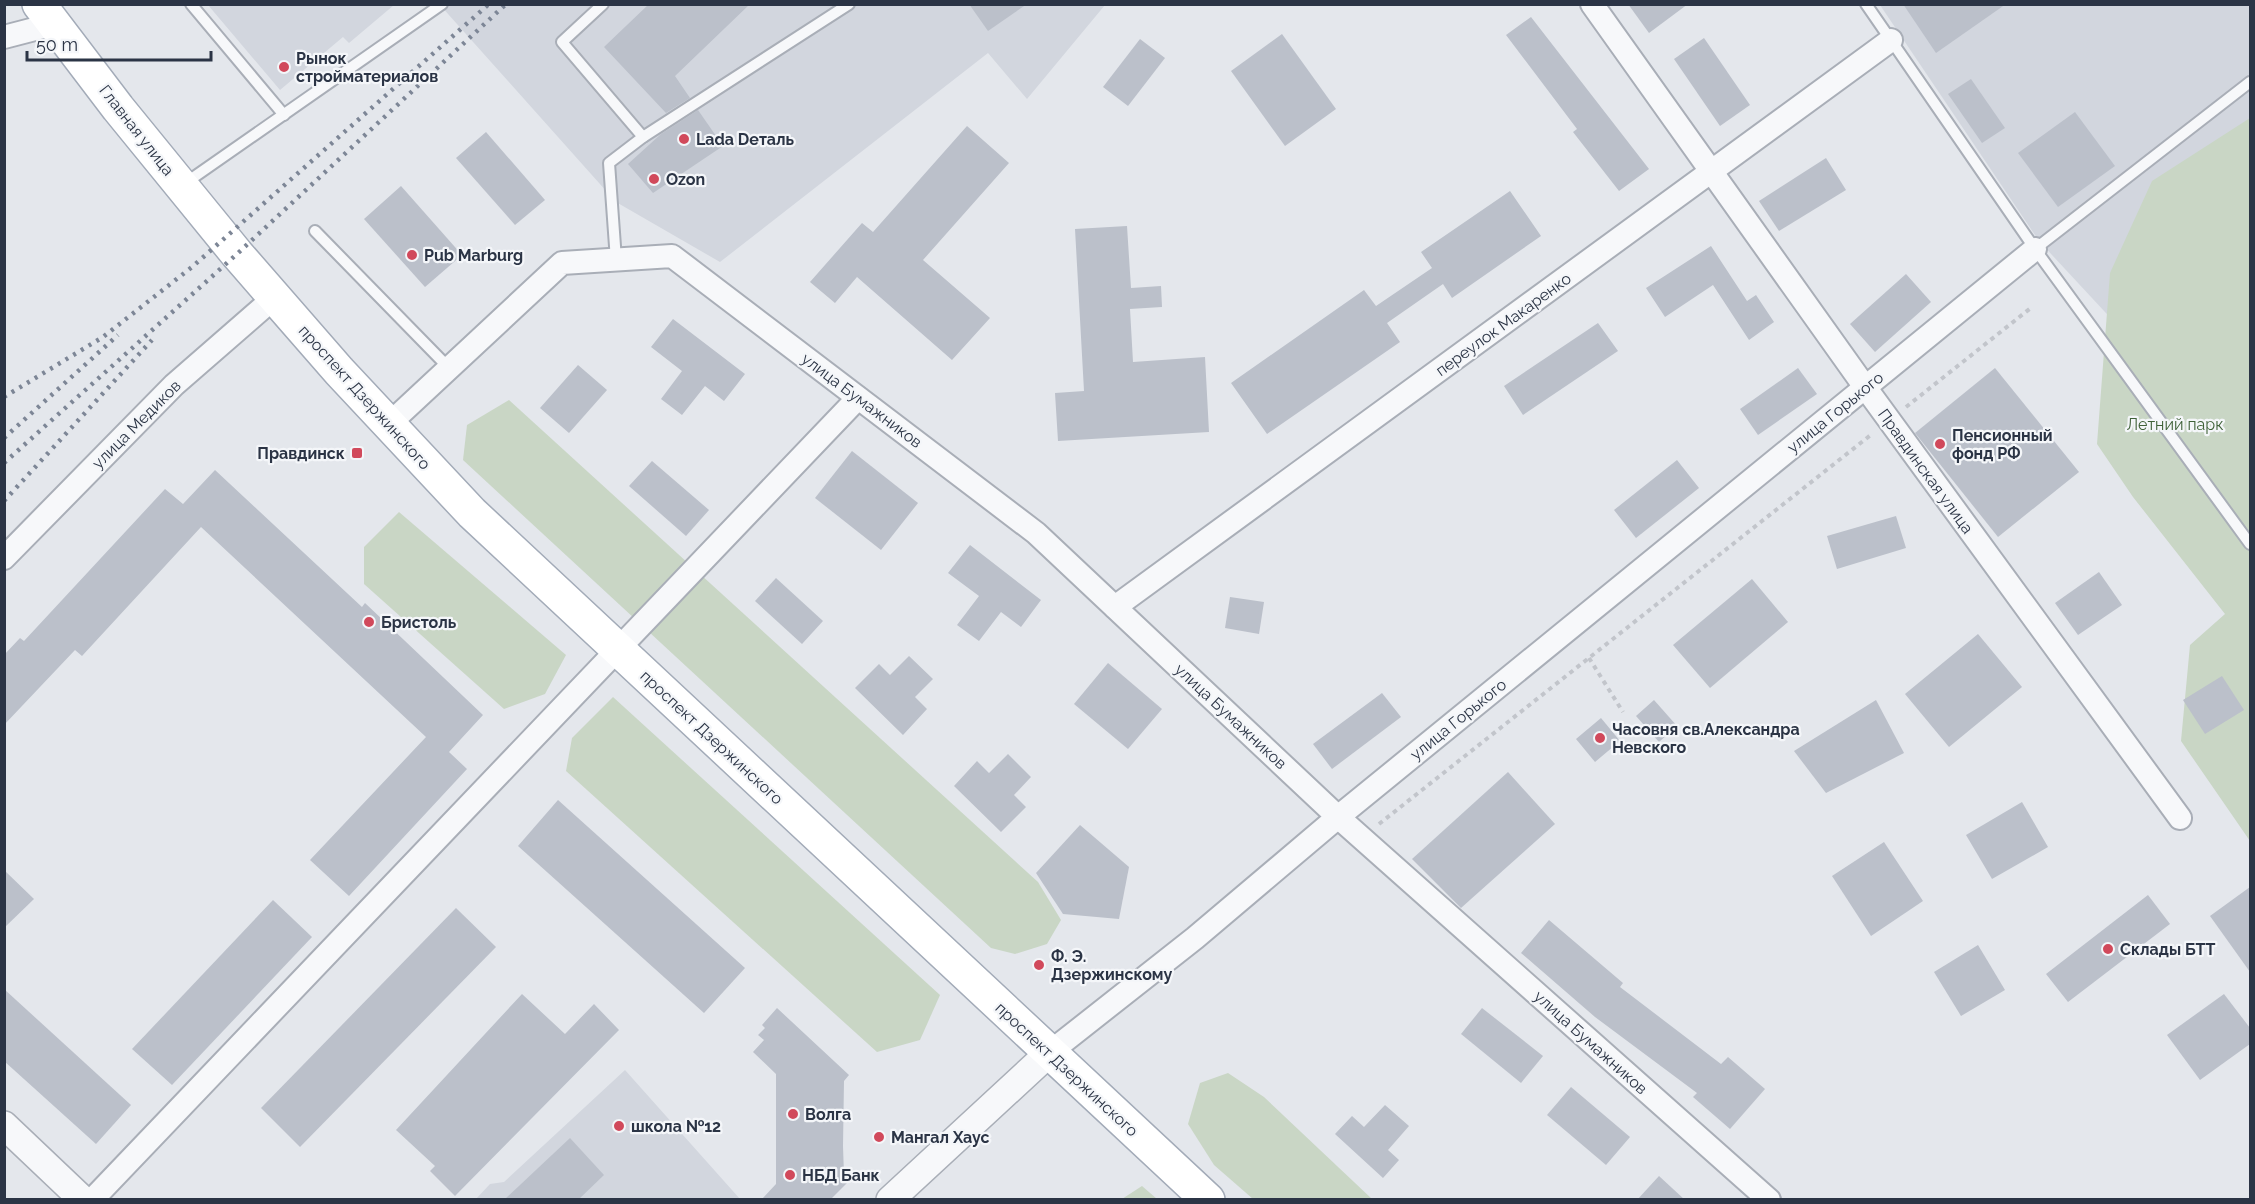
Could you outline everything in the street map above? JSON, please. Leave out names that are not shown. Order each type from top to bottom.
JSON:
[{"type":"main road","name":"Главная улица","points":[[47,14],[237,254]]},
{"type":"main road","name":"проспект Дзержинского","points":[[237,254],[388,424],[495,535],[1208,1200]]},
{"type":"street","name":"Правдинская улица","points":[[1592,4],[1865,387],[2180,818]]},
{"type":"street","points":[[4,37],[47,14]]},
{"type":"street","name":"переулок Макаренко","points":[[1115,607],[1891,40]]},
{"type":"street","name":"улица Горького","points":[[890,1200],[1049,1053],[1195,938],[1338,817],[2035,249]]},
{"type":"street","name":"улица Бумажников","points":[[616,260],[672,256],[1036,534],[1338,817],[1769,1200]]},
{"type":"street","points":[[388,424],[562,264],[616,260]]},
{"type":"street","name":"улица Медиков","points":[[4,558],[174,385],[274,297]]},
{"type":"street","points":[[92,1200],[620,650],[858,398]]},
{"type":"street","points":[[4,1125],[83,1200]]},
{"type":"lane","points":[[191,4],[284,115]]},
{"type":"lane","points":[[181,186],[442,4]]},
{"type":"lane","points":[[603,4],[562,42],[643,137]]},
{"type":"lane","points":[[616,260],[609,163],[643,137],[849,4]]},
{"type":"lane","points":[[1866,4],[2035,249],[2250,544]]},
{"type":"lane","points":[[2035,249],[2250,82]]},
{"type":"lane","points":[[315,231],[448,367]]},
{"type":"path","points":[[1362,838],[2032,307]]},
{"type":"path","points":[[1589,658],[1623,712]]},
{"type":"shaded area","name":"Рынок стройматериалов","points":[[208,5],[394,5],[349,43],[343,37],[280,90]]},
{"type":"shaded area","points":[[440,5],[1105,5],[1027,99],[988,53],[720,262],[616,202]]},
{"type":"shaded area","points":[[1880,5],[2250,5],[2250,468],[2039,241]]},
{"type":"shaded area","name":"школа №12","points":[[625,1070],[740,1199],[475,1200],[490,1184],[504,1182]]},
{"type":"green space","name":"Летний парк","points":[[2250,118],[2250,841],[2181,741],[2190,645],[2225,614],[2133,497],[2097,444],[2110,273],[2152,181]]},
{"type":"green space","points":[[509,400],[1038,882],[1061,920],[1047,944],[1015,954],[991,948],[463,460],[467,425]]},
{"type":"green space","points":[[399,512],[566,655],[545,694],[504,709],[364,584],[364,547]]},
{"type":"green space","points":[[613,697],[940,995],[920,1040],[877,1052],[566,771],[572,738]]},
{"type":"green space","points":[[1228,1073],[1264,1097],[1372,1199],[1253,1199],[1214,1165],[1188,1124],[1200,1083]]},
{"type":"green space","points":[[1142,1186],[1157,1199],[1122,1199]]},
{"type":"building","points":[[649,4],[750,4],[675,76],[690,98],[666,113],[604,47]]},
{"type":"building","points":[[969,4],[1027,4],[988,31]]},
{"type":"building","points":[[1628,4],[1688,4],[1649,33]]},
{"type":"building","points":[[1903,4],[2006,4],[1936,53]]},
{"type":"building","points":[[1531,17],[1649,169],[1619,191],[1573,132],[1577,129],[1506,35]]},
{"type":"building","points":[[1282,34],[1336,109],[1285,146],[1231,71]]},
{"type":"building","points":[[1704,38],[1750,105],[1720,126],[1674,59]]},
{"type":"building","points":[[1140,39],[1165,58],[1128,106],[1103,87]]},
{"type":"building","points":[[1971,79],[2005,128],[1982,143],[1948,94]]},
{"type":"building","points":[[698,110],[723,146],[653,193],[628,164],[661,134]]},
{"type":"building","points":[[2075,112],[2115,166],[2058,207],[2018,153]]},
{"type":"building","points":[[967,126],[1009,163],[923,260],[990,318],[952,360],[857,277],[835,303],[810,282],[862,223],[873,232]]},
{"type":"building","points":[[486,132],[545,200],[515,225],[456,158]]},
{"type":"building","points":[[1826,158],[1846,190],[1779,231],[1759,201]]},
{"type":"building","points":[[401,186],[462,255],[425,287],[364,219]]},
{"type":"building","points":[[1510,191],[1541,236],[1452,298],[1443,284],[1387,323],[1400,342],[1267,434],[1231,383],[1364,290],[1376,306],[1432,268],[1421,252]]},
{"type":"building","points":[[1127,226],[1131,288],[1161,286],[1162,307],[1130,309],[1133,362],[1205,357],[1209,432],[1058,441],[1055,393],[1084,391],[1075,229]]},
{"type":"building","points":[[1711,246],[1747,301],[1756,295],[1774,322],[1749,340],[1713,285],[1665,317],[1646,288]]},
{"type":"building","points":[[1906,274],[1931,302],[1875,352],[1850,324]]},
{"type":"building","points":[[673,319],[745,374],[724,401],[705,386],[682,415],[661,399],[682,371],[651,347]]},
{"type":"building","points":[[1598,323],[1618,351],[1523,415],[1504,386]]},
{"type":"building","points":[[578,365],[607,390],[569,433],[540,408]]},
{"type":"building","points":[[1798,368],[1817,394],[1758,435],[1740,409]]},
{"type":"building","points":[[1995,368],[2079,472],[1998,537],[1915,433]]},
{"type":"building","points":[[852,451],[918,503],[881,550],[815,498]]},
{"type":"building","points":[[1677,460],[1699,488],[1636,538],[1614,510]]},
{"type":"building","points":[[652,461],[709,510],[686,536],[629,486]]},
{"type":"building","points":[[215,470],[362,607],[365,603],[483,715],[449,752],[467,769],[349,896],[310,860],[426,737],[201,527],[82,656],[75,650],[4,725],[4,655],[20,638],[24,641],[165,489],[183,504]]},
{"type":"building","points":[[1896,516],[1906,548],[1837,569],[1827,536]]},
{"type":"building","points":[[970,545],[1041,600],[1021,627],[1001,612],[979,641],[957,625],[979,596],[948,573]]},
{"type":"building","points":[[2099,572],[2122,605],[2078,635],[2055,603]]},
{"type":"building","points":[[776,578],[823,621],[802,644],[755,601]]},
{"type":"building","points":[[1752,579],[1788,622],[1710,688],[1673,645]]},
{"type":"building","points":[[1230,597],[1264,602],[1259,634],[1225,628]]},
{"type":"building","points":[[1978,634],[2022,687],[1949,747],[1905,694]]},
{"type":"building","points":[[909,656],[933,679],[915,697],[927,709],[903,735],[855,688],[879,664],[890,675]]},
{"type":"building","points":[[1108,663],[1162,709],[1128,749],[1074,704]]},
{"type":"building","points":[[2222,676],[2244,710],[2205,734],[2183,700]]},
{"type":"building","points":[[1382,693],[1401,717],[1332,769],[1313,744]]},
{"type":"building","points":[[1654,700],[1677,726],[1659,742],[1636,716]]},
{"type":"building","points":[[1876,700],[1904,753],[1826,793],[1794,751]]},
{"type":"building","points":[[1601,718],[1620,741],[1595,762],[1576,739]]},
{"type":"building","points":[[1008,754],[1031,777],[1014,795],[1026,807],[1001,832],[954,786],[977,761],[989,773]]},
{"type":"building","points":[[1508,772],[1555,824],[1461,908],[1412,859]]},
{"type":"building","points":[[558,800],[745,968],[704,1013],[518,846]]},
{"type":"building","points":[[2022,802],[2048,847],[1992,879],[1966,835]]},
{"type":"building","points":[[1080,825],[1129,867],[1119,919],[1063,914],[1036,873]]},
{"type":"building","points":[[1884,842],[1923,901],[1871,936],[1832,876]]},
{"type":"building","points":[[4,870],[34,899],[4,928]]},
{"type":"building","points":[[2250,887],[2250,972],[2210,916]]},
{"type":"building","name":"Склады БТТ","points":[[2148,895],[2170,924],[2068,1002],[2046,974]]},
{"type":"building","points":[[273,900],[312,937],[172,1085],[132,1049]]},
{"type":"building","points":[[456,908],[496,947],[300,1147],[261,1108]]},
{"type":"building","points":[[1549,920],[1623,983],[1620,987],[1721,1064],[1728,1057],[1765,1089],[1730,1129],[1693,1097],[1697,1093],[1595,1017],[1521,953]]},
{"type":"building","points":[[1978,945],[2005,990],[1961,1016],[1934,972]]},
{"type":"building","points":[[4,989],[131,1105],[96,1144],[4,1061]]},
{"type":"building","points":[[522,994],[565,1034],[594,1004],[619,1030],[455,1196],[430,1171],[435,1166],[396,1130]]},
{"type":"building","points":[[2224,994],[2250,1028],[2250,1044],[2200,1080],[2167,1035]]},
{"type":"building","points":[[777,1008],[849,1075],[844,1081],[843,1146],[844,1175],[849,1181],[830,1200],[761,1200],[776,1184],[776,1074],[753,1052],[764,1040],[758,1035],[765,1028],[762,1025]]},
{"type":"building","points":[[1482,1008],[1543,1056],[1521,1083],[1461,1034]]},
{"type":"building","points":[[1571,1087],[1630,1137],[1606,1165],[1547,1115]]},
{"type":"building","points":[[1385,1105],[1409,1126],[1388,1150],[1399,1160],[1383,1178],[1335,1134],[1352,1116],[1364,1127]]},
{"type":"building","points":[[570,1138],[604,1175],[578,1200],[504,1200]]},
{"type":"building","points":[[1659,1176],[1685,1200],[1637,1200]]},
{"type":"railway","points":[[4,397],[103,337],[192,267],[489,4]]},
{"type":"railway","points":[[4,463],[237,254],[506,4]]},
{"type":"railway","points":[[4,438],[118,335]]},
{"type":"railway","points":[[4,501],[152,340]]},
{"type":"place","name":"Рынок стройматериалов","points":[[284,67]]},
{"type":"place","name":"Lada Dеталь","points":[[684,139]]},
{"type":"place","name":"Ozon","points":[[654,179]]},
{"type":"place","name":"Pub Marburg","points":[[412,255]]},
{"type":"place","name":"Пенсионный фонд РФ","points":[[1940,444]]},
{"type":"place","name":"Правдинск","points":[[357,453]]},
{"type":"place","name":"Бристоль","points":[[369,622]]},
{"type":"place","name":"Часовня св.Александра Невского","points":[[1600,738]]},
{"type":"place","name":"Склады БТТ","points":[[2108,949]]},
{"type":"place","name":"Ф. Э. Дзержинскому","points":[[1039,965]]},
{"type":"place","name":"Волга","points":[[793,1114]]},
{"type":"place","name":"школа №12","points":[[619,1126]]},
{"type":"place","name":"Мангал Хаус","points":[[879,1137]]},
{"type":"place","name":"НБД Банк","points":[[790,1175]]}]
